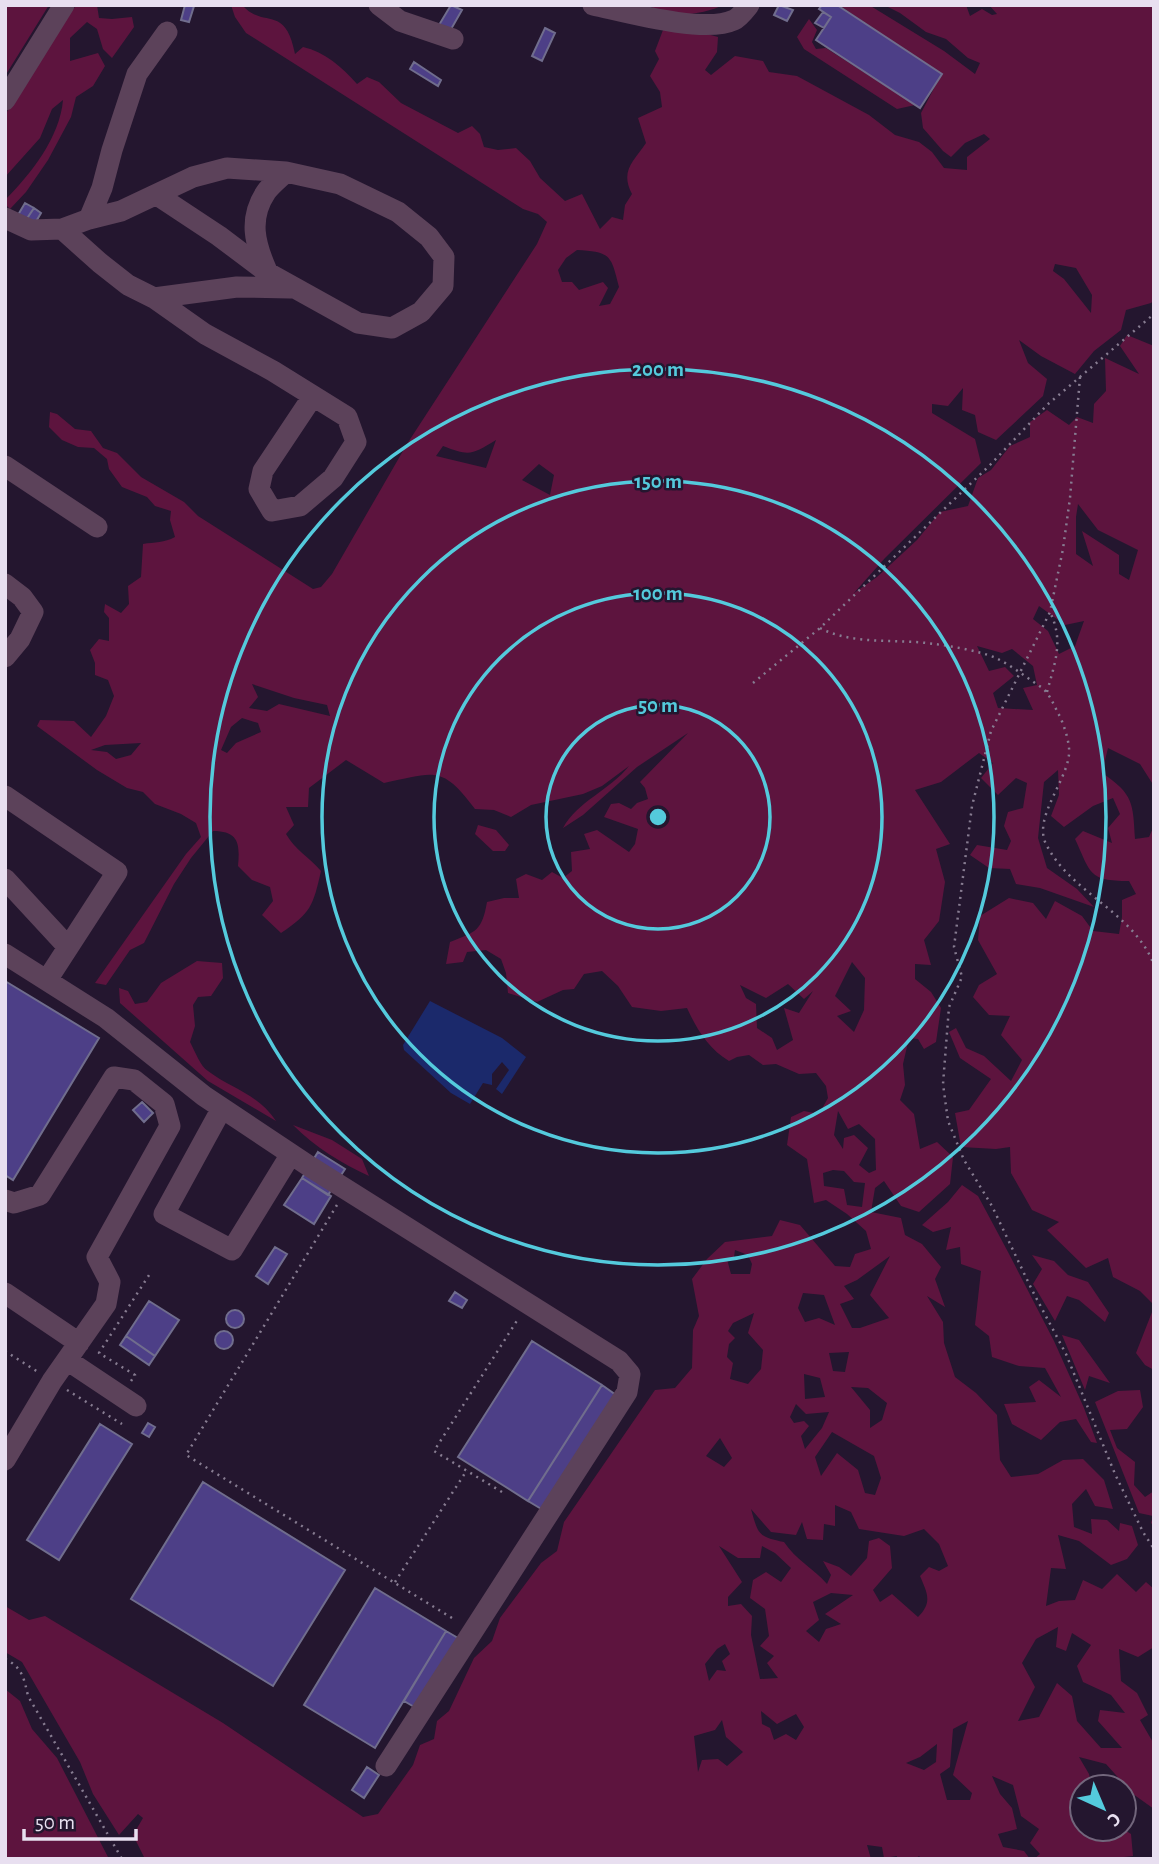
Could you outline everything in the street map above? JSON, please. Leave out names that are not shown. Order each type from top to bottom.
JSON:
[{"type":"street","points":[[5,100],[64,5]]},
{"type":"street","points":[[379,5],[400,21],[453,39]]},
{"type":"street","points":[[593,5],[675,22],[713,26],[735,20],[749,5]]},
{"type":"street","points":[[89,219],[102,188],[137,74],[167,32]]},
{"type":"street","points":[[5,218],[31,230],[62,229],[121,211],[193,177],[227,168],[286,172],[340,184],[398,212],[429,237],[444,257],[443,286],[421,313],[391,328],[358,323],[268,273],[219,236],[157,195]]},
{"type":"street","points":[[268,273],[256,245],[254,220],[266,191],[286,172]]},
{"type":"street","points":[[62,229],[128,285],[154,298],[205,334],[313,396],[347,417],[356,442],[334,478],[300,506],[272,511],[259,489],[263,471],[313,396]]},
{"type":"street","points":[[154,298],[237,287],[295,288]]},
{"type":"street","points":[[5,466],[97,527]]},
{"type":"street","points":[[5,584],[22,597],[33,612],[20,639],[5,657]]},
{"type":"street","points":[[5,796],[117,872],[47,980]]},
{"type":"street","points":[[5,879],[68,947]]},
{"type":"street","points":[[5,954],[106,1018],[222,1108],[619,1361],[630,1374],[627,1392],[386,1766]]},
{"type":"street","points":[[5,1460],[73,1351],[106,1304],[110,1282],[97,1258],[170,1126],[163,1104],[134,1080],[114,1077],[40,1195],[8,1207]]},
{"type":"street","points":[[222,1108],[164,1214],[232,1250],[291,1154]]},
{"type":"street","points":[[5,1293],[129,1401]]},
{"type":"path","points":[[753,683],[820,628],[989,465],[1047,405],[1154,314]]},
{"type":"path","points":[[1080,377],[1070,498],[1050,612],[991,731],[972,806],[954,947],[962,977],[949,1007],[943,1083],[948,1121],[964,1160],[992,1206],[1066,1354],[1115,1474],[1154,1549]]},
{"type":"path","points":[[1047,692],[1058,653],[1057,627],[1050,612]]},
{"type":"path","points":[[820,628],[834,635],[934,643],[995,658],[1047,692],[1060,716],[1069,750],[1060,782],[1045,817],[1044,840],[1054,858],[1073,878],[1129,927],[1154,965]]},
{"type":"path","points":[[337,1205],[186,1455],[452,1619]]},
{"type":"path","points":[[109,1416],[129,1401],[135,1375],[99,1353],[151,1272]]},
{"type":"path","points":[[502,1492],[434,1451],[518,1319]]},
{"type":"path","points":[[394,1583],[467,1470]]},
{"type":"path","points":[[5,1659],[15,1664],[24,1675],[28,1696],[122,1859]]},
{"type":"shaded area","points":[[5,5],[49,5],[5,76]]},
{"type":"shaded area","points":[[77,5],[97,5],[99,18],[132,17],[134,27],[112,58],[103,49],[97,29],[87,22],[70,38],[70,61],[98,53],[105,66],[93,86],[76,97],[71,117],[48,160],[26,192],[10,209],[5,200],[43,154],[56,128],[63,100],[52,109],[40,138],[5,177],[5,115],[61,22]]},
{"type":"shaded area","points":[[231,5],[242,5],[258,16],[280,23],[291,38],[295,54],[303,47],[319,52],[339,66],[357,84],[367,77],[379,82],[401,103],[458,133],[472,126],[480,134],[484,147],[498,150],[516,148],[530,161],[540,178],[565,201],[582,194],[600,229],[612,217],[623,220],[625,205],[632,194],[627,179],[628,173],[646,143],[638,118],[662,107],[660,92],[650,76],[659,59],[655,51],[663,30],[685,28],[718,37],[717,52],[705,70],[711,75],[735,56],[763,61],[769,72],[797,76],[869,115],[895,135],[919,142],[932,152],[944,168],[967,170],[967,157],[990,139],[984,134],[965,143],[951,157],[923,128],[921,113],[941,75],[839,5],[869,5],[944,51],[975,74],[980,63],[968,58],[946,39],[926,32],[884,5],[966,5],[970,16],[982,9],[992,15],[997,14],[989,5],[1154,5],[1154,300],[1126,310],[1121,330],[1094,351],[1075,374],[1041,356],[1019,340],[1028,363],[1047,379],[1043,396],[996,440],[978,432],[975,415],[962,410],[963,388],[948,406],[932,404],[932,413],[975,439],[981,463],[885,558],[854,593],[877,577],[917,540],[940,512],[968,506],[978,478],[991,470],[1010,446],[1030,437],[1030,422],[1047,410],[1069,425],[1077,417],[1093,423],[1094,404],[1106,391],[1105,358],[1139,374],[1120,346],[1127,335],[1154,346],[1154,786],[1140,764],[1108,748],[1102,773],[1120,787],[1130,801],[1135,839],[1149,837],[1154,826],[1154,1305],[1140,1291],[1113,1277],[1108,1258],[1086,1268],[1047,1230],[1059,1222],[1032,1210],[1011,1173],[1010,1147],[961,1147],[955,1113],[969,1110],[991,1079],[960,1058],[949,1032],[956,1028],[966,1048],[984,1056],[1011,1081],[1022,1060],[1001,1035],[1010,1016],[989,1015],[973,997],[979,985],[997,974],[978,940],[980,916],[1009,898],[1033,903],[1046,919],[1055,901],[1082,916],[1093,931],[1119,934],[1122,900],[1136,894],[1129,881],[1106,879],[1093,873],[1075,839],[1083,831],[1112,843],[1108,828],[1120,814],[1113,798],[1093,806],[1064,827],[1051,816],[1059,795],[1058,770],[1044,782],[1038,838],[1047,868],[1077,889],[1094,907],[1040,888],[1016,884],[1010,869],[989,868],[970,855],[977,845],[1007,850],[1011,841],[1004,826],[1008,812],[1023,808],[1027,783],[1016,778],[998,795],[981,778],[993,763],[979,753],[941,782],[915,790],[950,844],[936,849],[945,882],[939,921],[924,940],[931,965],[915,964],[915,979],[931,992],[941,1008],[936,1042],[924,1049],[918,1039],[909,1038],[903,1064],[905,1085],[900,1100],[914,1114],[920,1149],[937,1142],[953,1157],[950,1184],[919,1212],[901,1206],[884,1181],[875,1188],[871,1212],[901,1218],[905,1235],[922,1244],[941,1267],[935,1279],[945,1307],[927,1296],[943,1322],[944,1343],[955,1377],[976,1393],[997,1415],[1000,1460],[1011,1477],[1038,1474],[1063,1460],[1083,1459],[1104,1480],[1113,1509],[1095,1506],[1086,1489],[1072,1504],[1074,1527],[1092,1534],[1091,1519],[1107,1520],[1119,1531],[1120,1523],[1132,1526],[1138,1545],[1127,1559],[1111,1565],[1079,1541],[1058,1535],[1066,1569],[1051,1568],[1046,1606],[1059,1601],[1075,1600],[1083,1580],[1102,1589],[1117,1574],[1136,1592],[1146,1582],[1154,1589],[1154,1647],[1138,1657],[1119,1649],[1121,1681],[1137,1693],[1148,1715],[1140,1720],[1154,1744],[1154,1809],[1138,1798],[1138,1773],[1114,1773],[1106,1764],[1079,1757],[1088,1773],[1068,1773],[1068,1843],[1132,1843],[1133,1856],[1107,1859],[1034,1859],[1040,1854],[1030,1843],[1039,1829],[1021,1816],[1013,1785],[992,1776],[1000,1794],[1012,1808],[1017,1829],[998,1834],[1003,1847],[1024,1851],[1030,1859],[922,1859],[919,1856],[915,1859],[896,1859],[897,1856],[884,1858],[882,1847],[867,1845],[871,1859],[145,1859],[133,1835],[143,1818],[138,1814],[119,1835],[93,1794],[80,1762],[22,1662],[5,1652],[5,1606],[29,1620],[45,1616],[223,1723],[363,1817],[378,1814],[413,1765],[420,1745],[434,1739],[437,1721],[449,1711],[474,1658],[492,1641],[500,1618],[541,1563],[557,1551],[564,1522],[655,1390],[675,1388],[692,1368],[693,1330],[699,1316],[692,1279],[707,1259],[725,1242],[772,1236],[780,1220],[800,1225],[835,1266],[850,1267],[855,1254],[871,1249],[866,1231],[847,1214],[826,1200],[814,1203],[807,1159],[787,1145],[791,1117],[804,1111],[819,1114],[828,1098],[826,1086],[816,1073],[799,1074],[776,1064],[763,1065],[749,1055],[729,1061],[715,1051],[704,1038],[687,1008],[661,1011],[632,1007],[618,986],[602,971],[584,974],[574,989],[563,990],[537,1002],[508,993],[501,959],[486,950],[467,952],[463,962],[446,964],[450,942],[466,936],[480,925],[487,902],[519,898],[516,879],[526,874],[542,880],[552,872],[563,878],[572,871],[571,852],[590,849],[584,834],[597,830],[629,852],[635,844],[638,829],[604,817],[611,804],[619,803],[631,809],[637,803],[648,799],[640,782],[688,733],[637,767],[583,815],[563,828],[577,810],[629,766],[602,786],[583,794],[531,805],[511,817],[494,810],[475,809],[445,778],[426,775],[384,783],[346,760],[309,788],[308,807],[286,807],[294,825],[286,834],[321,871],[313,901],[299,920],[281,933],[262,915],[273,901],[270,887],[252,880],[238,866],[238,845],[233,836],[213,831],[174,884],[144,943],[130,950],[106,985],[95,983],[186,854],[201,837],[196,823],[155,804],[143,792],[127,788],[97,770],[37,726],[40,720],[74,721],[91,737],[106,716],[114,696],[108,680],[95,675],[95,663],[90,650],[99,639],[109,641],[109,618],[104,612],[105,604],[121,613],[129,604],[128,586],[141,577],[143,544],[175,537],[170,520],[171,511],[155,506],[147,497],[122,487],[109,469],[107,459],[94,448],[78,447],[62,440],[49,427],[50,412],[57,414],[75,429],[91,431],[103,448],[117,453],[141,477],[184,502],[198,516],[313,589],[321,587],[332,574],[407,444],[537,244],[547,222],[246,33],[235,17]],"holes":[[[577,250],[597,252],[608,257],[619,287],[610,304],[599,306],[608,288],[603,282],[579,290],[572,282],[562,282],[558,270],[566,258]],[[1055,264],[1076,268],[1092,295],[1091,313],[1064,279],[1053,271]],[[496,440],[486,468],[436,456],[443,446],[466,453]],[[539,464],[554,475],[550,495],[522,480]],[[1078,504],[1098,530],[1138,550],[1129,580],[1119,574],[1119,555],[1082,531],[1093,566],[1076,554]],[[1039,606],[1065,625],[1084,621],[1075,646],[1059,654],[1048,631],[1033,619]],[[977,646],[1002,653],[1012,649],[1033,666],[1037,685],[1023,688],[1033,710],[998,708],[993,693],[1014,676],[1005,667],[989,671]],[[252,684],[294,698],[327,705],[330,716],[279,704],[267,711],[249,708],[258,697]],[[242,718],[258,723],[261,732],[236,743],[227,753],[221,750],[231,727]],[[141,743],[131,755],[116,759],[107,752],[91,750],[105,745]],[[852,962],[865,978],[864,1010],[854,1032],[837,1016],[851,1011],[835,996]],[[788,984],[804,999],[813,991],[799,1013],[784,1008],[793,1040],[777,1050],[772,1038],[757,1028],[756,1004],[746,998],[740,985],[766,998]],[[838,1111],[848,1129],[859,1124],[875,1139],[876,1170],[869,1173],[859,1165],[868,1148],[854,1135],[844,1138],[843,1149],[834,1135]],[[844,1171],[854,1182],[865,1183],[862,1207],[847,1205],[844,1189],[824,1186],[823,1173]],[[735,1250],[748,1255],[752,1264],[750,1274],[731,1274],[727,1259],[734,1257]],[[890,1256],[870,1295],[889,1318],[852,1328],[840,1304],[854,1299],[844,1286]],[[803,1293],[824,1295],[835,1325],[819,1318],[805,1322],[798,1308]],[[754,1313],[748,1333],[763,1350],[761,1369],[748,1384],[730,1379],[733,1363],[727,1357],[729,1344],[735,1338],[728,1331],[733,1323]],[[849,1352],[845,1372],[833,1371],[829,1353]],[[804,1374],[820,1378],[825,1397],[805,1399]],[[851,1387],[868,1388],[887,1403],[882,1420],[870,1428],[870,1410]],[[796,1404],[806,1414],[829,1412],[822,1428],[805,1449],[801,1436],[809,1426],[804,1421],[794,1423],[790,1417]],[[832,1432],[874,1456],[881,1478],[875,1495],[865,1493],[858,1470],[837,1453],[821,1476],[815,1457]],[[720,1438],[732,1458],[724,1467],[706,1456]],[[835,1505],[851,1512],[859,1529],[904,1536],[924,1529],[939,1544],[948,1566],[939,1571],[929,1567],[920,1576],[927,1602],[918,1617],[892,1594],[880,1602],[873,1590],[892,1568],[890,1546],[879,1538],[869,1541],[867,1558],[851,1576],[839,1567],[823,1561],[831,1575],[827,1584],[784,1542],[760,1533],[751,1509],[771,1532],[796,1535],[802,1522],[807,1539],[823,1540],[824,1524],[835,1526]],[[719,1546],[738,1558],[760,1558],[762,1546],[775,1553],[791,1568],[781,1582],[766,1572],[753,1580],[750,1598],[765,1609],[769,1636],[760,1646],[774,1656],[767,1663],[778,1678],[760,1679],[751,1635],[752,1616],[741,1604],[728,1606],[728,1597],[742,1582]],[[831,1593],[853,1595],[825,1614],[841,1624],[826,1629],[819,1642],[806,1631],[819,1620],[813,1602]],[[1058,1627],[1056,1647],[1066,1651],[1072,1633],[1091,1645],[1077,1666],[1083,1682],[1111,1695],[1125,1713],[1100,1710],[1098,1721],[1122,1748],[1101,1748],[1077,1721],[1072,1696],[1057,1683],[1039,1717],[1018,1721],[1035,1687],[1022,1663],[1036,1639]],[[725,1644],[730,1654],[722,1661],[726,1671],[717,1670],[709,1681],[705,1664],[717,1649]],[[761,1711],[777,1724],[796,1714],[804,1727],[796,1740],[786,1734],[774,1740],[770,1728],[762,1724]],[[722,1720],[726,1737],[743,1752],[727,1766],[718,1759],[702,1760],[698,1772],[694,1736],[715,1730]],[[968,1721],[953,1775],[972,1793],[970,1800],[947,1800],[940,1774],[950,1767],[953,1729]],[[937,1744],[936,1762],[924,1770],[906,1763],[920,1757]]]},
{"type":"shaded area","points":[[649,5],[724,5],[696,13],[676,14],[657,10]]},
{"type":"shaded area","points":[[809,19],[817,30],[812,42],[816,49],[826,48],[915,105],[897,109],[804,49],[797,37]]},
{"type":"shaded area","points":[[478,825],[496,830],[509,845],[505,851],[493,851],[475,834]]},
{"type":"shaded area","points":[[197,961],[222,963],[223,978],[211,996],[198,997],[193,1005],[195,1026],[190,1042],[205,1069],[253,1098],[276,1121],[208,1081],[120,1003],[119,988],[128,991],[135,1004],[147,1002],[161,983]]},
{"type":"shaded area","points":[[430,1001],[502,1038],[526,1057],[502,1094],[496,1089],[509,1070],[502,1062],[492,1074],[492,1085],[483,1083],[470,1104],[451,1093],[404,1050],[403,1045]]},
{"type":"shaded area","points":[[293,1125],[332,1140],[362,1159],[369,1176],[329,1154]]},
{"type":"shaded area","points":[[962,1185],[978,1196],[1008,1252],[1054,1341],[1097,1443],[1091,1442],[1076,1419],[1060,1422],[1041,1440],[1012,1424],[1004,1404],[1036,1402],[1029,1387],[1039,1380],[1061,1397],[1045,1368],[1019,1366],[992,1357],[989,1336],[975,1325],[981,1271],[961,1264],[960,1247],[946,1250],[951,1227],[933,1232],[922,1225],[948,1202]]},
{"type":"shaded area","points":[[1032,1255],[1054,1261],[1068,1275],[1088,1282],[1109,1313],[1105,1322],[1079,1300],[1067,1296],[1055,1321],[1033,1284],[1042,1269]]},
{"type":"shaded area","points":[[1154,1307],[1154,1370],[1145,1365],[1136,1353]]},
{"type":"shaded area","points":[[1062,1335],[1079,1340],[1110,1383],[1089,1376],[1085,1390]]},
{"type":"shaded area","points":[[1140,1390],[1143,1407],[1127,1429],[1110,1430],[1117,1448],[1135,1462],[1134,1485],[1145,1497],[1154,1491],[1154,1526],[1151,1523],[1153,1516],[1139,1513],[1095,1402],[1118,1391]]},
{"type":"shaded area","points":[[5,1689],[20,1701],[32,1729],[57,1758],[109,1859],[5,1859]]},
{"type":"building","points":[[185,5],[194,6],[189,22],[181,20]]},
{"type":"building","points":[[451,5],[462,10],[450,31],[439,25]]},
{"type":"building","points":[[779,5],[793,10],[787,21],[774,15]]},
{"type":"building","points":[[822,5],[837,5],[942,74],[920,108],[816,40],[831,17],[819,9]]},
{"type":"building","points":[[823,12],[831,17],[824,28],[815,23]]},
{"type":"building","points":[[545,28],[555,33],[542,61],[532,56]]},
{"type":"building","points":[[414,62],[441,80],[438,86],[410,69]]},
{"type":"building","points":[[25,203],[34,208],[26,220],[18,215]]},
{"type":"building","points":[[34,208],[41,213],[34,225],[26,220]]},
{"type":"building","points":[[5,981],[99,1038],[13,1180],[5,1175]]},
{"type":"building","points":[[142,1102],[153,1113],[144,1122],[133,1110]]},
{"type":"building","points":[[318,1152],[345,1169],[328,1195],[302,1178]]},
{"type":"building","points":[[302,1178],[331,1196],[314,1224],[284,1205]]},
{"type":"building","points":[[275,1247],[287,1254],[268,1284],[256,1276]]},
{"type":"building","points":[[455,1292],[467,1300],[462,1308],[449,1301]]},
{"type":"building","points":[[149,1301],[179,1320],[155,1356],[126,1336]]},
{"type":"building","points":[[231,1310],[239,1310],[244,1319],[242,1326],[231,1328],[226,1323],[226,1315]]},
{"type":"building","points":[[220,1331],[228,1331],[233,1340],[231,1347],[220,1349],[215,1344],[215,1336]]},
{"type":"building","points":[[126,1336],[155,1356],[149,1365],[120,1345]]},
{"type":"building","points":[[532,1341],[602,1385],[528,1501],[458,1457]]},
{"type":"building","points":[[602,1385],[616,1395],[543,1510],[528,1501]]},
{"type":"building","points":[[148,1423],[155,1427],[149,1437],[142,1433]]},
{"type":"building","points":[[100,1424],[132,1444],[59,1560],[27,1540]]},
{"type":"building","points":[[203,1482],[345,1570],[273,1686],[131,1599]]},
{"type":"building","points":[[375,1588],[446,1631],[375,1748],[304,1705]]},
{"type":"building","points":[[446,1631],[458,1638],[416,1708],[404,1701]]},
{"type":"building","points":[[367,1767],[379,1775],[364,1798],[352,1790]]}]
